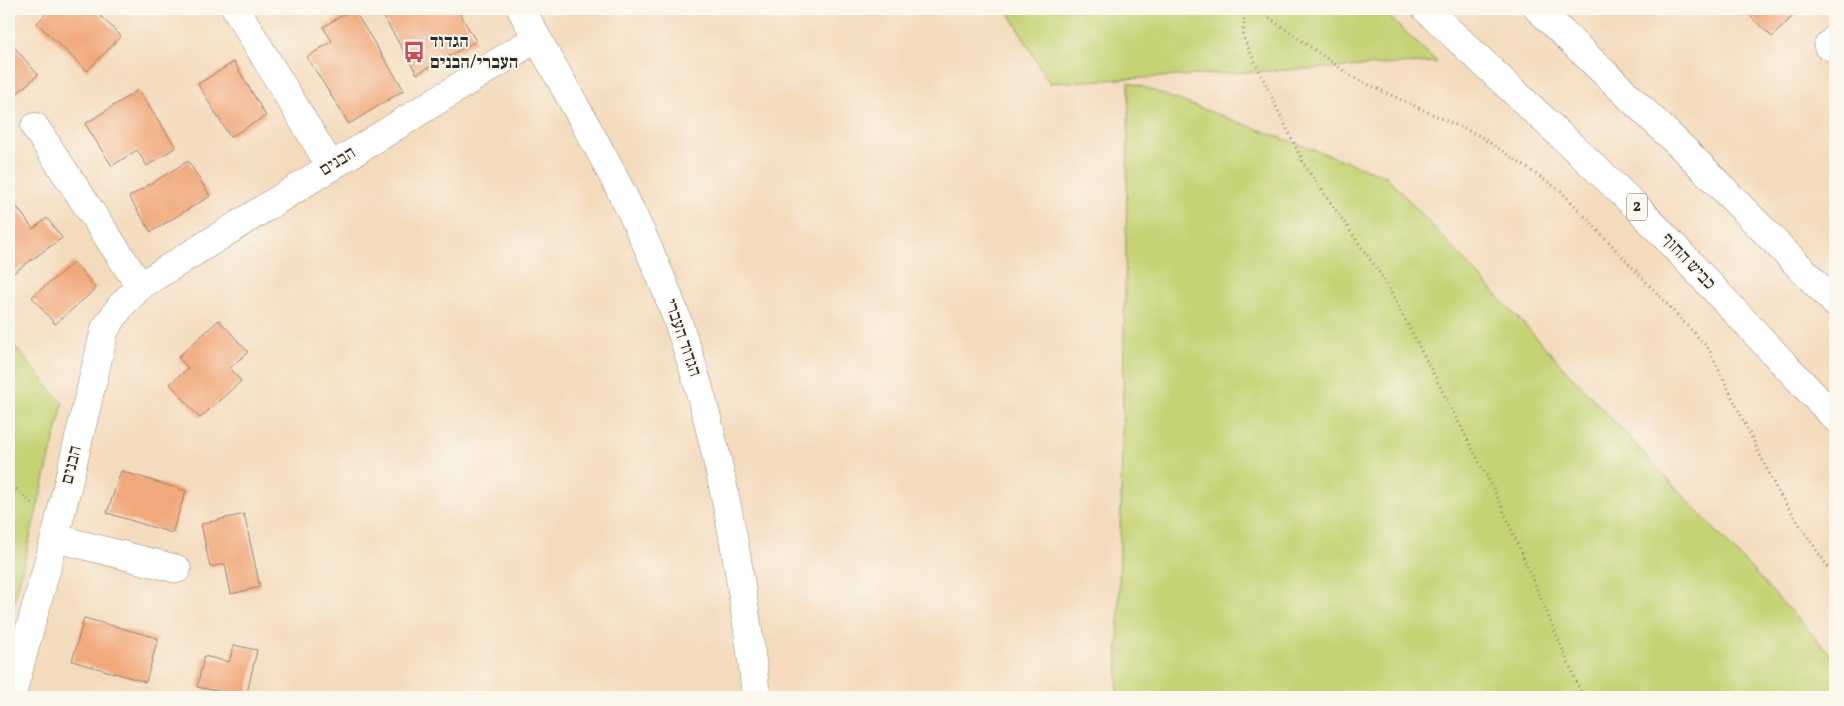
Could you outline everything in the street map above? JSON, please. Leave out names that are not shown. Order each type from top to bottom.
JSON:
[{"type":"main road","points":[[236,9],[331,167]]},
{"type":"main road","name":"הגדוד העברי","points":[[521,9],[617,183],[653,259],[691,364],[714,444],[729,512],[751,647],[756,697]]},
{"type":"main road","name":"כביש החוף","points":[[1426,9],[1638,208],[1835,418]]},
{"type":"main road","points":[[1538,9],[1692,157],[1835,303]]},
{"type":"main road","name":"הבנים","points":[[11,697],[54,538],[105,329],[120,307],[140,286],[537,38]]},
{"type":"main road","points":[[35,127],[140,286]]},
{"type":"main road","points":[[54,538],[177,569]]},
{"type":"path","points":[[1245,9],[1243,37],[1306,166],[1385,281],[1498,498],[1583,697]]},
{"type":"path","points":[[1257,9],[1354,78],[1480,136],[1561,191],[1710,349],[1778,492],[1835,578]]},
{"type":"green space","points":[[1007,9],[1381,9],[1437,62],[1049,83]]},
{"type":"green space","points":[[1129,82],[1386,176],[1835,659],[1835,697],[1117,697]]},
{"type":"green space","points":[[9,339],[63,404],[14,602],[9,601]]},
{"type":"building","points":[[51,9],[93,9],[121,36],[87,71],[37,23]]},
{"type":"building","points":[[353,9],[404,90],[349,124],[307,57],[332,41],[323,27]]},
{"type":"building","points":[[379,9],[457,9],[476,41],[417,74]]},
{"type":"building","points":[[1745,9],[1788,9],[1794,15],[1772,37]]},
{"type":"building","points":[[9,41],[38,75],[9,100]]},
{"type":"building","points":[[234,62],[266,116],[230,137],[198,84]]},
{"type":"building","points":[[138,90],[176,147],[147,166],[137,150],[112,166],[85,124]]},
{"type":"building","points":[[188,161],[210,196],[151,232],[129,197]]},
{"type":"building","points":[[14,203],[33,229],[47,218],[62,238],[12,274],[9,271],[9,207]]},
{"type":"building","points":[[74,262],[96,289],[55,324],[32,297]]},
{"type":"building","points":[[219,320],[248,352],[230,368],[241,381],[200,418],[170,384],[188,368],[178,357]]},
{"type":"building","points":[[121,471],[186,491],[172,533],[107,513]]},
{"type":"building","points":[[244,514],[260,587],[231,594],[225,564],[210,567],[201,524]]},
{"type":"building","points":[[84,618],[158,638],[146,682],[72,661]]},
{"type":"building","points":[[234,645],[257,650],[246,697],[197,687],[204,656],[229,662]]},
{"type":"place","name":"הגדוד העברי/הבנים","points":[[414,52]]}]
